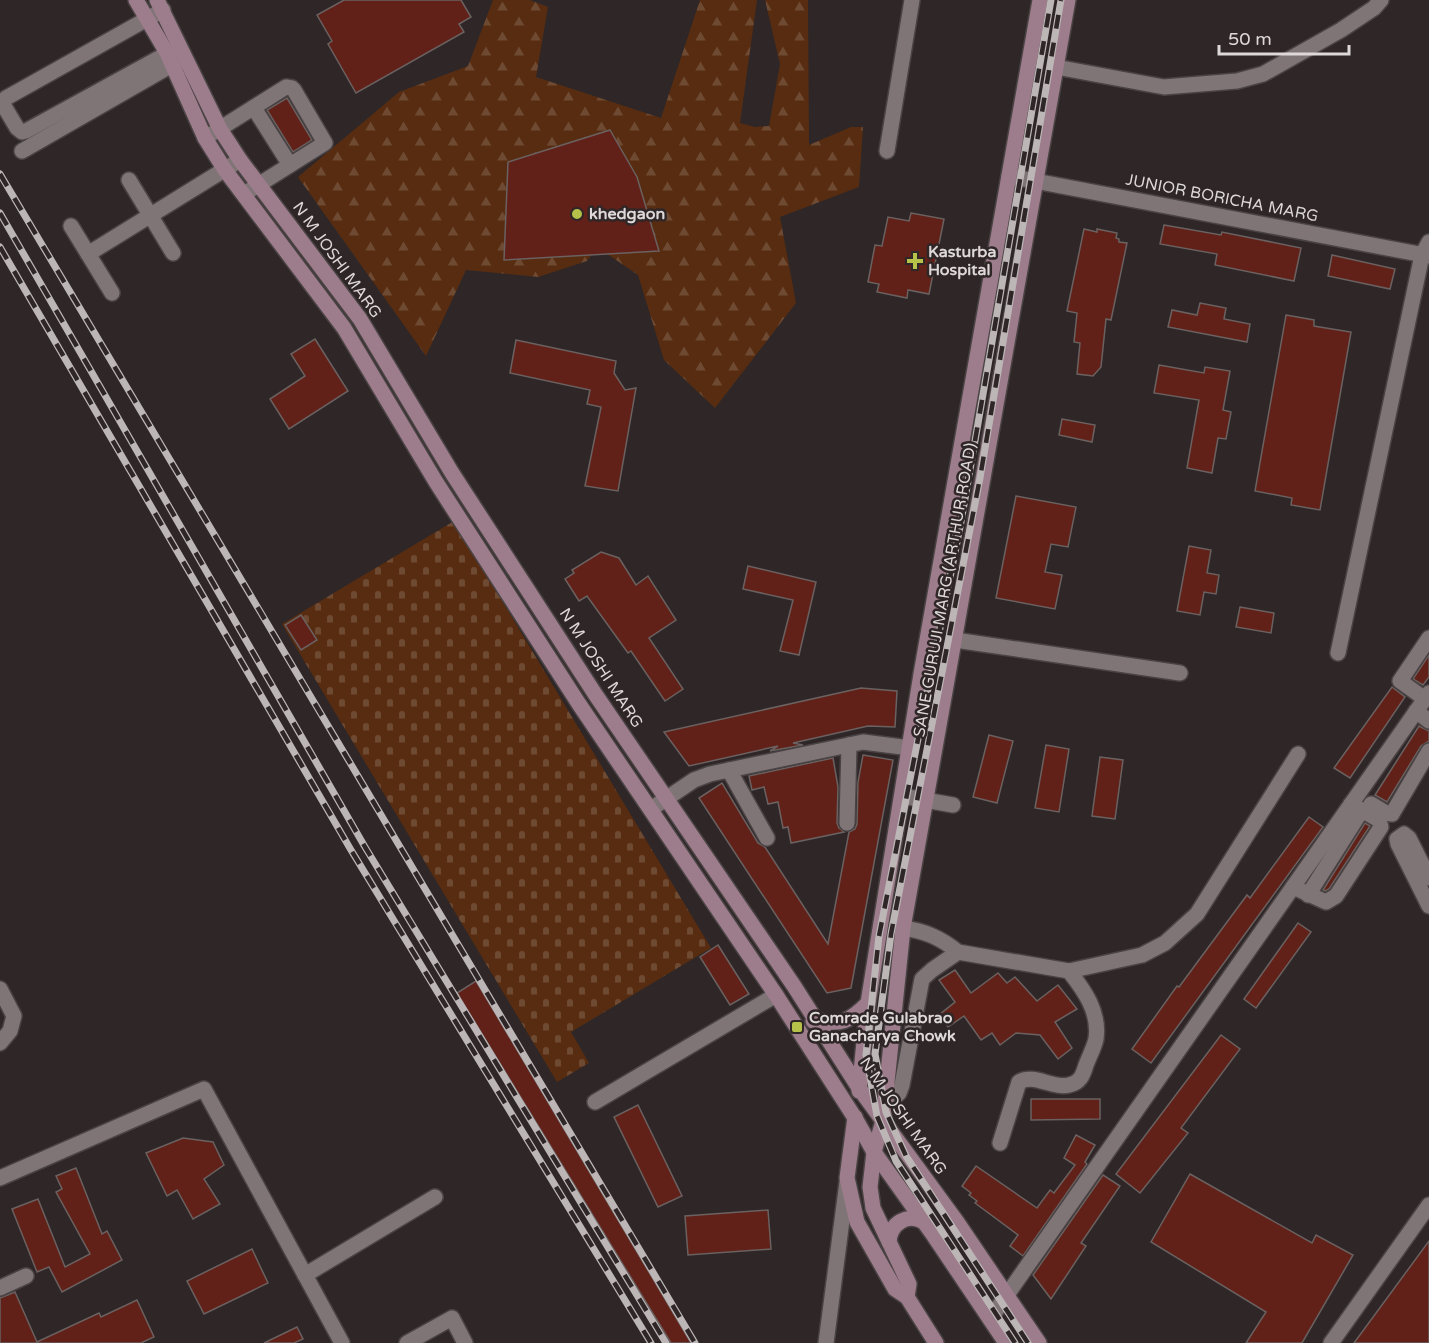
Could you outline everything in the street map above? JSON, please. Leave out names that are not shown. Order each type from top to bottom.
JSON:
[{"type":"main road","name":"N M JOSHI MARG","points":[[136,0],[177,55],[240,160],[360,319],[452,473],[595,694],[815,1019],[859,1088],[883,1114],[1039,1343]]},
{"type":"main road","name":"SANE GURUJI MARG (ARTHUR ROAD)","points":[[847,1178],[868,1003],[932,612],[1040,0]]},
{"type":"main road","name":"SANE GURUJI MARG (ARTHUR ROAD)","points":[[909,1300],[909,1284],[873,1208],[870,1187],[874,1152],[883,1114],[903,928],[916,850],[1068,0]]},
{"type":"main road","name":"N M JOSHI MARG","points":[[160,5],[205,138],[225,170],[344,328],[436,482],[579,704],[776,995],[855,1118],[874,1152],[924,1221],[1006,1343]]},
{"type":"main road","points":[[1002,217],[1029,221]]},
{"type":"main road","points":[[985,309],[1013,313]]},
{"type":"main road","points":[[344,328],[360,319]]},
{"type":"main road","points":[[358,352],[374,343]]},
{"type":"main road","points":[[964,433],[991,436]]},
{"type":"main road","points":[[436,482],[452,473]]},
{"type":"main road","points":[[932,612],[959,617]]},
{"type":"main road","points":[[579,704],[595,694]]},
{"type":"main road","points":[[894,847],[916,850]]},
{"type":"main road","points":[[798,1030],[815,1019],[828,1023],[839,1023],[857,1014],[868,1003]]},
{"type":"main road","points":[[847,1178],[857,1222],[895,1289],[909,1300],[936,1343]]},
{"type":"main road","points":[[889,1242],[889,1234],[903,1219],[916,1217],[924,1221]]},
{"type":"street","points":[[887,151],[912,0]]},
{"type":"street","points":[[1056,67],[1164,87],[1237,81],[1263,74],[1331,36],[1374,8],[1381,0]]},
{"type":"street","points":[[160,5],[148,18],[6,98],[4,106],[17,128],[22,132],[26,131],[177,55]]},
{"type":"street","points":[[22,151],[177,55]]},
{"type":"street","points":[[205,138],[286,87],[294,90],[325,143],[244,194]]},
{"type":"street","points":[[254,108],[290,165]]},
{"type":"street","points":[[88,254],[240,160]]},
{"type":"street","name":"JUNIOR BORICHA MARG","points":[[1009,176],[1427,251]]},
{"type":"street","points":[[129,180],[173,253]]},
{"type":"street","points":[[71,226],[112,293]]},
{"type":"street","points":[[1338,653],[1427,251]]},
{"type":"street","points":[[1429,638],[1400,681],[1423,701],[1429,721]]},
{"type":"street","points":[[955,640],[1180,673]]},
{"type":"street","points":[[990,1319],[1293,887],[1357,803],[1423,701]]},
{"type":"street","points":[[651,809],[694,780],[729,770],[863,742],[910,748]]},
{"type":"street","points":[[847,823],[849,745]]},
{"type":"street","points":[[1357,803],[1392,814],[1429,751]]},
{"type":"street","points":[[903,928],[932,935],[946,942],[958,952],[1069,971],[1142,955],[1165,942],[1197,914],[1298,754]]},
{"type":"street","points":[[729,770],[767,838]]},
{"type":"street","points":[[902,796],[953,804]]},
{"type":"street","points":[[1293,887],[1326,902],[1333,900],[1381,827],[1380,821],[1357,803]]},
{"type":"street","points":[[1308,895],[1357,803]]},
{"type":"street","points":[[1427,895],[1398,844],[1399,837],[1404,834],[1408,838],[1429,878]]},
{"type":"street","points":[[883,1114],[899,1094],[902,1085],[922,979],[958,952]]},
{"type":"street","points":[[1000,1143],[1019,1082],[1027,1078],[1065,1086],[1081,1078],[1096,1040],[1094,1011],[1085,991],[1069,971]]},
{"type":"street","points":[[0,988],[14,1016],[10,1031],[0,1043]]},
{"type":"street","points":[[595,1102],[776,995]]},
{"type":"street","points":[[0,1178],[204,1089],[342,1343]]},
{"type":"street","points":[[826,1343],[847,1178]]},
{"type":"street","points":[[305,1275],[435,1197]]},
{"type":"street","points":[[1331,1343],[1429,1205]]},
{"type":"street","points":[[0,1288],[26,1276]]},
{"type":"street","points":[[406,1343],[452,1318],[465,1343]]},
{"type":"green space","points":[[493,0],[530,0],[548,7],[536,77],[661,118],[700,0],[757,0],[740,123],[755,127],[769,126],[780,64],[765,0],[808,0],[809,145],[851,127],[863,127],[859,187],[780,217],[796,303],[715,408],[664,360],[638,275],[597,247],[587,261],[538,277],[466,270],[426,356],[298,177],[399,92],[468,66]]},
{"type":"green space","points":[[454,521],[711,948],[571,1032],[589,1063],[557,1082],[282,624]]},
{"type":"building","points":[[344,0],[461,0],[471,17],[459,24],[464,32],[356,93],[328,44],[332,41],[317,15]]},
{"type":"building","points":[[287,98],[312,140],[293,152],[267,110]]},
{"type":"building","name":"khedgaon","points":[[610,130],[637,177],[659,251],[504,260],[508,162]]},
{"type":"building","points":[[911,213],[944,219],[929,294],[908,290],[907,298],[877,292],[879,284],[868,282],[875,245],[882,246],[888,217],[909,221]]},
{"type":"building","points":[[1164,225],[1221,235],[1222,232],[1301,248],[1294,281],[1215,265],[1217,254],[1160,244]]},
{"type":"building","points":[[1084,229],[1117,233],[1116,238],[1119,242],[1127,243],[1111,320],[1106,319],[1101,367],[1093,376],[1077,374],[1080,343],[1074,342],[1077,313],[1067,311]]},
{"type":"building","points":[[1332,255],[1395,269],[1390,289],[1328,276]]},
{"type":"building","points":[[1200,303],[1226,308],[1224,319],[1250,324],[1247,342],[1168,327],[1172,310],[1197,315]]},
{"type":"building","points":[[1286,315],[1314,320],[1314,326],[1351,332],[1320,510],[1291,505],[1292,498],[1255,491]]},
{"type":"building","points":[[315,339],[348,391],[289,429],[270,399],[305,376],[291,354]]},
{"type":"building","points":[[516,340],[616,361],[614,373],[625,390],[636,388],[618,491],[585,486],[601,407],[587,404],[590,390],[510,373]]},
{"type":"building","points":[[1159,365],[1204,373],[1205,367],[1230,371],[1223,410],[1231,412],[1226,439],[1218,438],[1212,473],[1187,468],[1199,400],[1154,393]]},
{"type":"building","points":[[1062,419],[1095,425],[1092,442],[1059,435]]},
{"type":"building","points":[[1016,496],[1076,507],[1068,547],[1051,544],[1045,572],[1062,575],[1055,609],[996,598]]},
{"type":"building","points":[[1189,546],[1211,550],[1207,573],[1219,575],[1216,594],[1204,592],[1200,615],[1177,611]]},
{"type":"building","points":[[601,552],[619,558],[636,585],[648,576],[676,620],[649,638],[683,689],[665,701],[631,651],[628,653],[587,596],[579,601],[565,579],[574,573],[572,570]]},
{"type":"building","points":[[748,566],[816,582],[799,655],[780,651],[793,600],[743,589]]},
{"type":"building","points":[[1240,607],[1274,613],[1271,633],[1236,627]]},
{"type":"building","points":[[301,615],[317,640],[301,650],[285,625]]},
{"type":"building","points":[[1429,655],[1429,677],[1423,685],[1413,679]]},
{"type":"building","points":[[1392,687],[1405,697],[1350,778],[1334,768]]},
{"type":"building","points":[[861,688],[897,691],[895,727],[868,726],[793,743],[803,745],[770,751],[778,746],[689,766],[664,732]]},
{"type":"building","points":[[1419,726],[1429,731],[1429,741],[1421,746],[1387,802],[1375,795]]},
{"type":"building","points":[[989,735],[1013,741],[997,803],[973,797]]},
{"type":"building","points":[[1046,745],[1069,749],[1059,812],[1035,808]]},
{"type":"building","points":[[863,755],[893,760],[851,988],[827,993],[699,798],[722,783],[758,843],[765,847],[828,944],[849,832],[855,829],[857,824],[858,782]]},
{"type":"building","points":[[1100,757],[1123,760],[1115,819],[1092,816]]},
{"type":"building","points":[[833,758],[838,787],[837,823],[844,832],[791,843],[788,827],[783,828],[778,802],[768,804],[764,787],[752,790],[749,776]]},
{"type":"building","points":[[1309,817],[1323,827],[1151,1063],[1132,1049],[1177,986],[1179,987],[1247,895],[1250,898]]},
{"type":"building","points":[[1365,823],[1370,826],[1329,889],[1323,890]]},
{"type":"building","points":[[1298,923],[1311,932],[1256,1008],[1244,999]]},
{"type":"building","points":[[718,945],[749,994],[730,1005],[700,957]]},
{"type":"building","points":[[955,970],[971,993],[998,973],[1007,983],[1015,977],[1037,1001],[1058,985],[1077,1009],[1055,1022],[1072,1048],[1058,1059],[1040,1035],[1016,1033],[1000,1045],[992,1033],[981,1040],[964,1016],[948,1027],[939,1015],[955,1002],[939,980]]},
{"type":"building","points":[[476,981],[691,1343],[671,1343],[457,993]]},
{"type":"building","points":[[1221,1035],[1240,1049],[1181,1128],[1188,1133],[1140,1193],[1116,1174]]},
{"type":"building","points":[[1031,1099],[1100,1099],[1100,1119],[1031,1120]]},
{"type":"building","points":[[638,1105],[682,1196],[658,1207],[614,1117]]},
{"type":"building","points":[[1076,1135],[1095,1145],[1085,1162],[1087,1164],[1023,1256],[1010,1246],[1018,1235],[975,1203],[977,1201],[969,1195],[971,1193],[962,1186],[976,1166],[1037,1208],[1050,1190],[1054,1193],[1075,1165],[1064,1158]]},
{"type":"building","points":[[183,1138],[213,1142],[224,1165],[204,1179],[220,1204],[193,1219],[177,1190],[167,1196],[146,1153]]},
{"type":"building","points":[[76,1168],[102,1234],[107,1231],[122,1260],[62,1292],[49,1267],[37,1272],[12,1209],[38,1199],[65,1267],[90,1254],[56,1192],[62,1189],[56,1176]]},
{"type":"building","points":[[1190,1174],[1312,1243],[1316,1235],[1353,1255],[1302,1343],[1246,1343],[1266,1312],[1151,1242]]},
{"type":"building","points":[[1103,1175],[1120,1186],[1081,1243],[1086,1246],[1051,1299],[1033,1275]]},
{"type":"building","points":[[768,1210],[771,1249],[688,1255],[685,1216]]},
{"type":"building","points":[[1429,1241],[1429,1343],[1354,1343]]},
{"type":"building","points":[[252,1249],[268,1283],[204,1314],[187,1281]]},
{"type":"building","points":[[15,1292],[37,1342],[99,1313],[101,1317],[137,1300],[154,1337],[141,1343],[0,1343],[0,1298]]},
{"type":"building","points":[[297,1327],[303,1339],[294,1343],[264,1343]]},
{"type":"railway","points":[[1015,1343],[896,1161],[877,1116],[866,1055],[879,936],[961,522],[1051,0]]},
{"type":"railway","points":[[1028,1343],[906,1156],[886,1112],[875,1054],[891,934],[980,478],[1061,0]]},
{"type":"railway","points":[[0,174],[695,1343]]},
{"type":"railway","points":[[0,213],[365,847],[666,1343]]},
{"type":"railway","points":[[0,247],[351,850],[651,1343]]},
{"type":"place","name":"khedgaon","points":[[577,214]]},
{"type":"place","name":"Kasturba Hospital","points":[[915,261]]},
{"type":"place","name":"Comrade Gulabrao Ganacharya Chowk","points":[[797,1027]]}]
